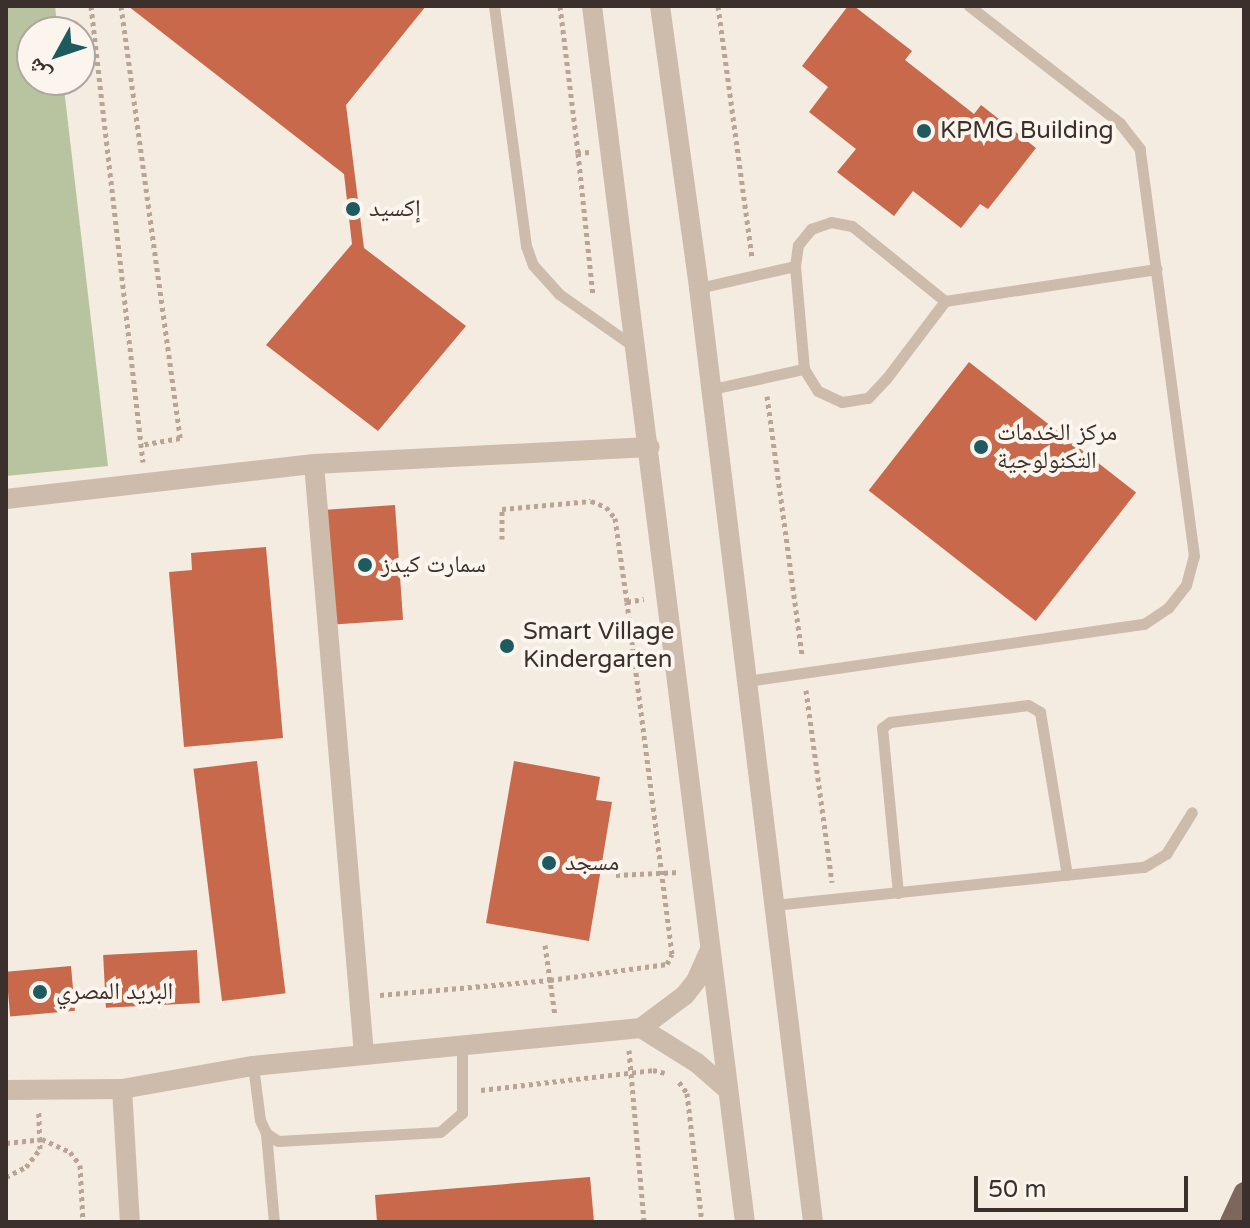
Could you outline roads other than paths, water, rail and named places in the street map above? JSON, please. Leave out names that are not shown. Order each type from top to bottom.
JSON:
[{"type":"main road","points":[[1230,1222],[1244,1192]]},
{"type":"street","points":[[592,6],[650,447],[745,1222]]},
{"type":"street","points":[[662,6],[712,389],[813,1222]]},
{"type":"street","points":[[6,499],[314,464],[650,447]]},
{"type":"street","points":[[314,464],[364,1054]]},
{"type":"street","points":[[6,1090],[37,1087],[122,1089],[253,1066],[633,1029],[685,995],[696,981],[711,948]]},
{"type":"street","points":[[633,1029],[697,1063],[728,1090]]},
{"type":"street","points":[[122,1089],[130,1222]]},
{"type":"lane","points":[[494,6],[526,246],[545,281],[637,348]]},
{"type":"lane","points":[[747,681],[1144,624],[1168,608],[1186,585],[1194,556],[1144,166],[1132,135],[969,6]]},
{"type":"lane","points":[[945,301],[852,226],[831,222],[811,229],[798,245],[795,266],[804,369],[818,391],[842,402],[868,398],[945,301],[1157,269]]},
{"type":"lane","points":[[699,288],[795,266]]},
{"type":"lane","points":[[712,389],[804,369]]},
{"type":"lane","points":[[898,893],[882,728],[890,722],[1028,705],[1040,712],[1067,875]]},
{"type":"lane","points":[[774,905],[1152,865],[1166,854],[1192,812]]},
{"type":"lane","points":[[266,1133],[288,1143],[440,1132],[462,1113],[462,1045]]},
{"type":"lane","points":[[253,1066],[260,1120],[266,1133],[274,1222]]},
{"type":"place","name":"KPMG Building","points":[[924,131]]},
{"type":"place","name":"إكسيد","points":[[353,209]]},
{"type":"place","name":"مركز الخدمات التكنولوجية","points":[[981,447]]},
{"type":"place","name":"سمارت كيدز","points":[[365,565]]},
{"type":"place","name":"Smart Village Kindergarten","points":[[507,646]]},
{"type":"place","name":"مسجد","points":[[549,863]]},
{"type":"place","name":"البريد المصري","points":[[40,992]]}]
